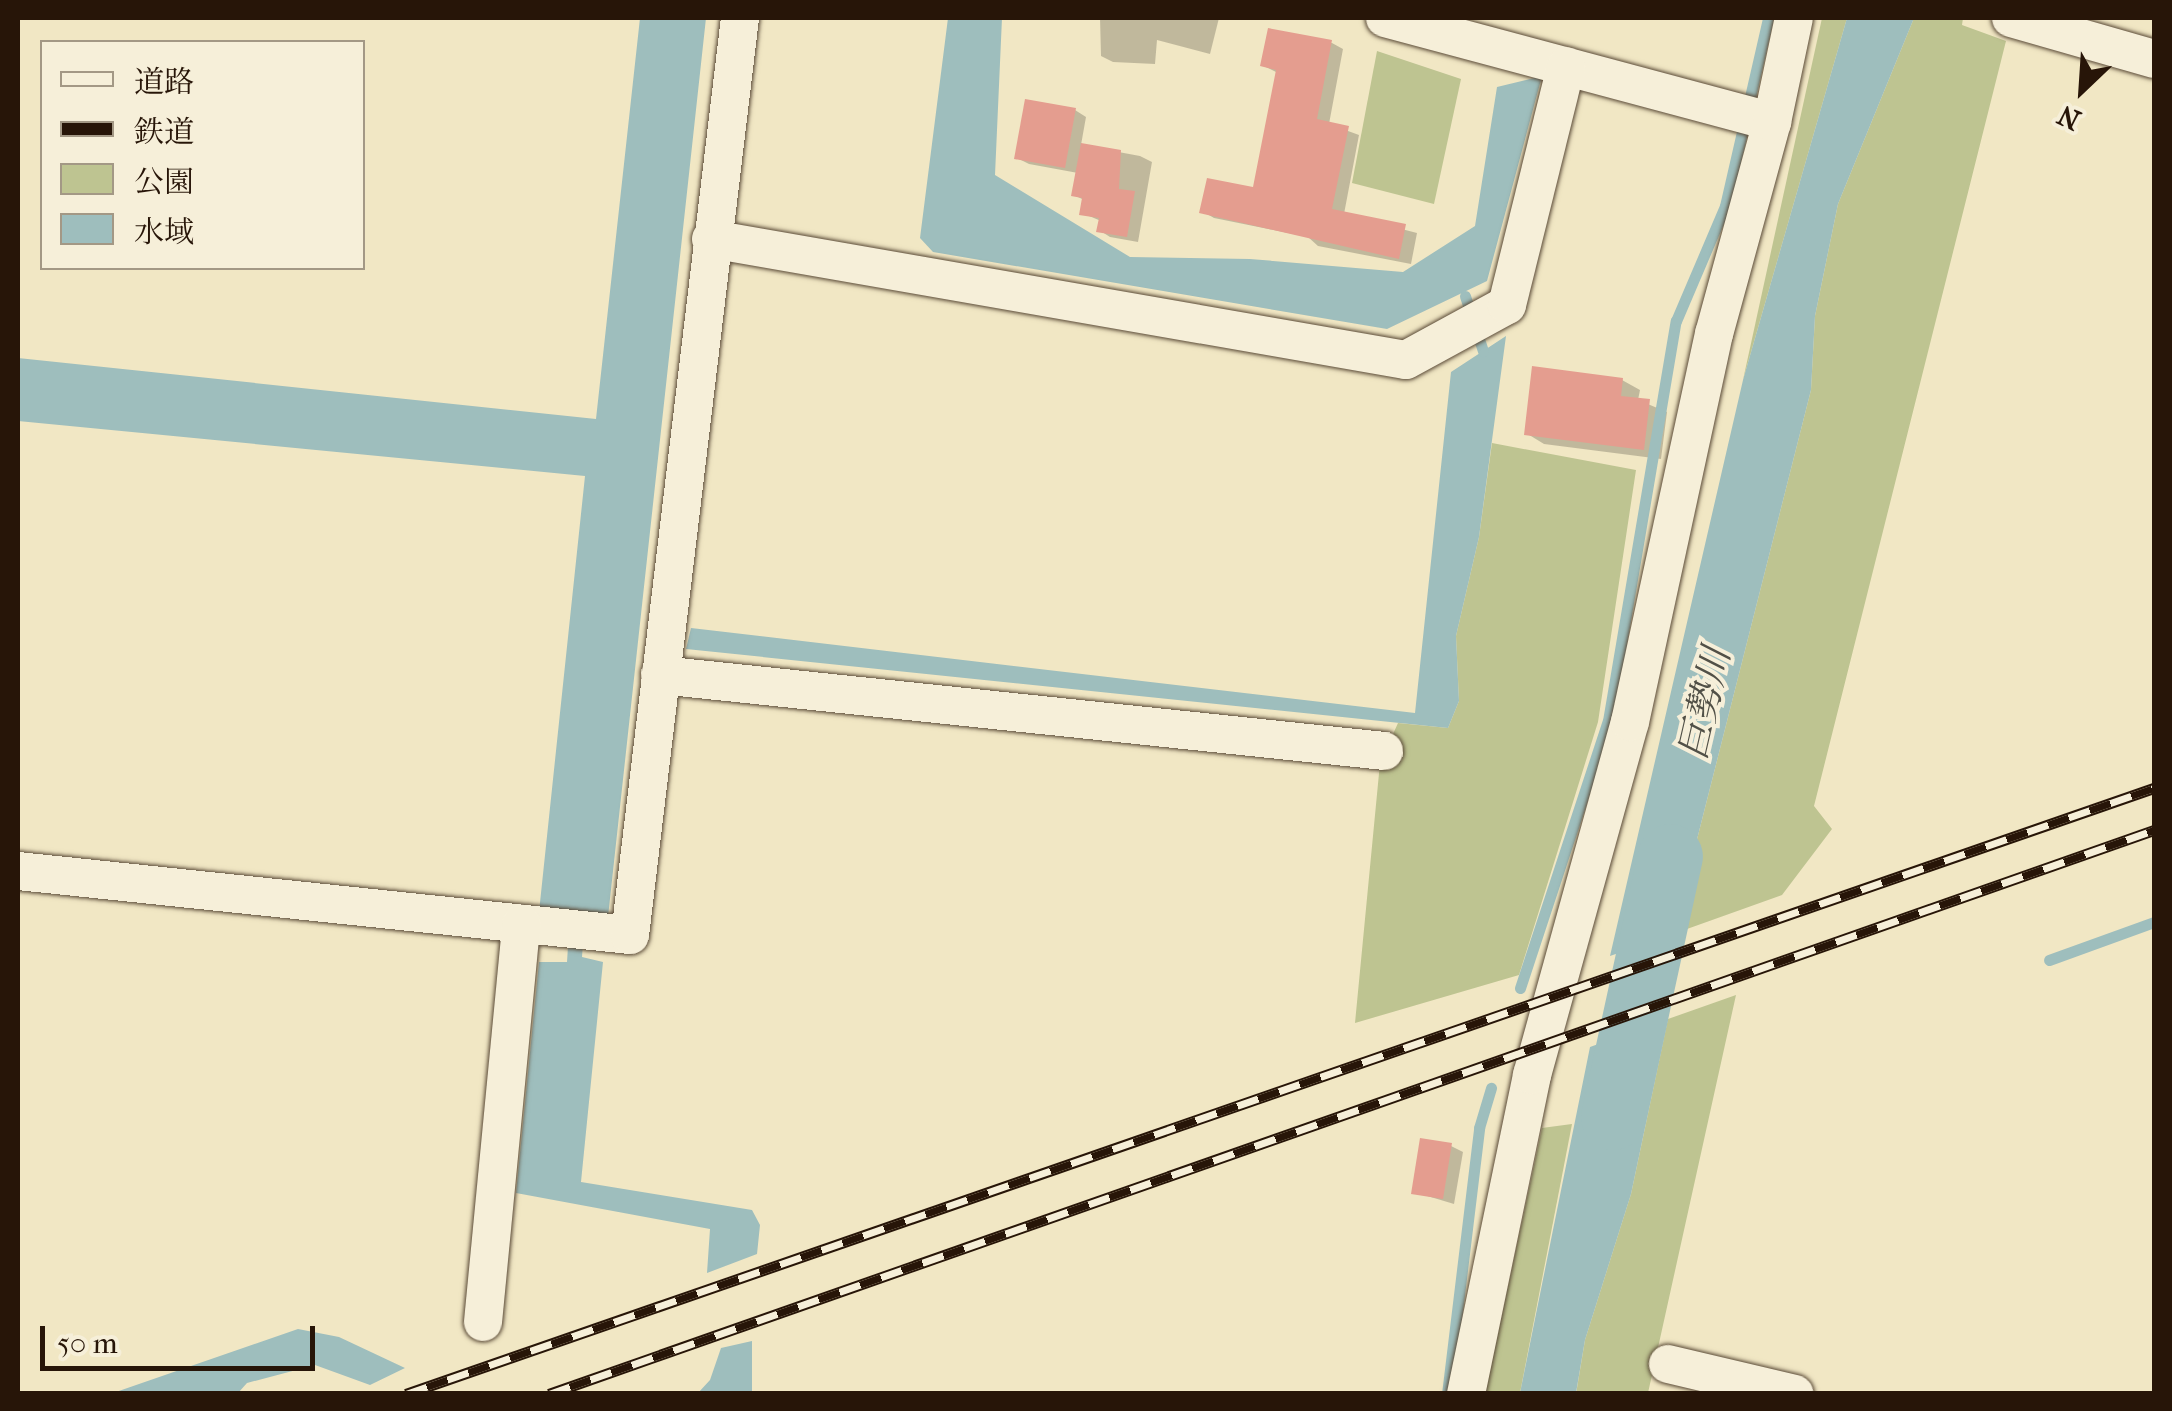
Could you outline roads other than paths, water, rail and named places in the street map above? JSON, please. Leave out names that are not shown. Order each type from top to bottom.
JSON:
[{"type":"street","points":[[18,871],[630,935],[740,18]]},
{"type":"street","points":[[1385,18],[1772,122]]},
{"type":"street","points":[[1466,1394],[1532,1075],[1630,722],[1714,334],[1772,122],[1794,18]]},
{"type":"street","points":[[2011,18],[2154,59]]},
{"type":"street","points":[[711,239],[1406,360],[1507,305],[1566,66]]},
{"type":"street","points":[[660,675],[1384,751]]},
{"type":"street","points":[[483,1322],[558,928]]},
{"type":"street","points":[[1668,1364],[1794,1394]]},
{"type":"water","points":[[640,18],[706,18],[608,917],[585,916],[582,957],[603,962],[581,1182],[752,1210],[760,1225],[757,1254],[707,1273],[710,1229],[516,1193],[539,962],[567,962],[570,915],[539,912],[585,476],[18,421],[18,358],[596,419]]},
{"type":"water","points":[[948,18],[1002,18],[995,175],[1130,257],[1250,259],[1403,272],[1475,226],[1497,87],[1542,76],[1487,281],[1387,329],[933,252],[920,238]]},
{"type":"water","points":[[1847,18],[1914,18],[1838,204],[1815,316],[1811,390],[1673,934],[1610,956],[1743,380]]},
{"type":"water","points":[[1506,336],[1479,537],[1456,636],[1459,701],[1448,728],[686,649],[691,628],[1415,713],[1451,372]]},
{"type":"water","points":[[1668,1019],[1631,1194],[1585,1340],[1576,1393],[1520,1393],[1590,1047]]},
{"type":"water","points":[[298,1329],[339,1337],[405,1368],[370,1385],[315,1365],[247,1383],[238,1393],[113,1393]]},
{"type":"water","points":[[752,1341],[752,1393],[698,1393],[710,1380],[721,1348]]},
{"type":"waterway","points":[[1520,988],[1608,721],[1676,321],[1725,206],[1768,18]]},
{"type":"waterway","points":[[1465,296],[1483,351]]},
{"type":"waterway","name":"巨勢川","points":[[1613,1117],[1670,856]]},
{"type":"waterway","points":[[2049,960],[2154,922]]},
{"type":"waterway","points":[[1447,1394],[1479,1128],[1491,1088]]},
{"type":"railway","points":[[406,1394],[2154,788]]},
{"type":"railway","points":[[549,1394],[2154,830]]}]
